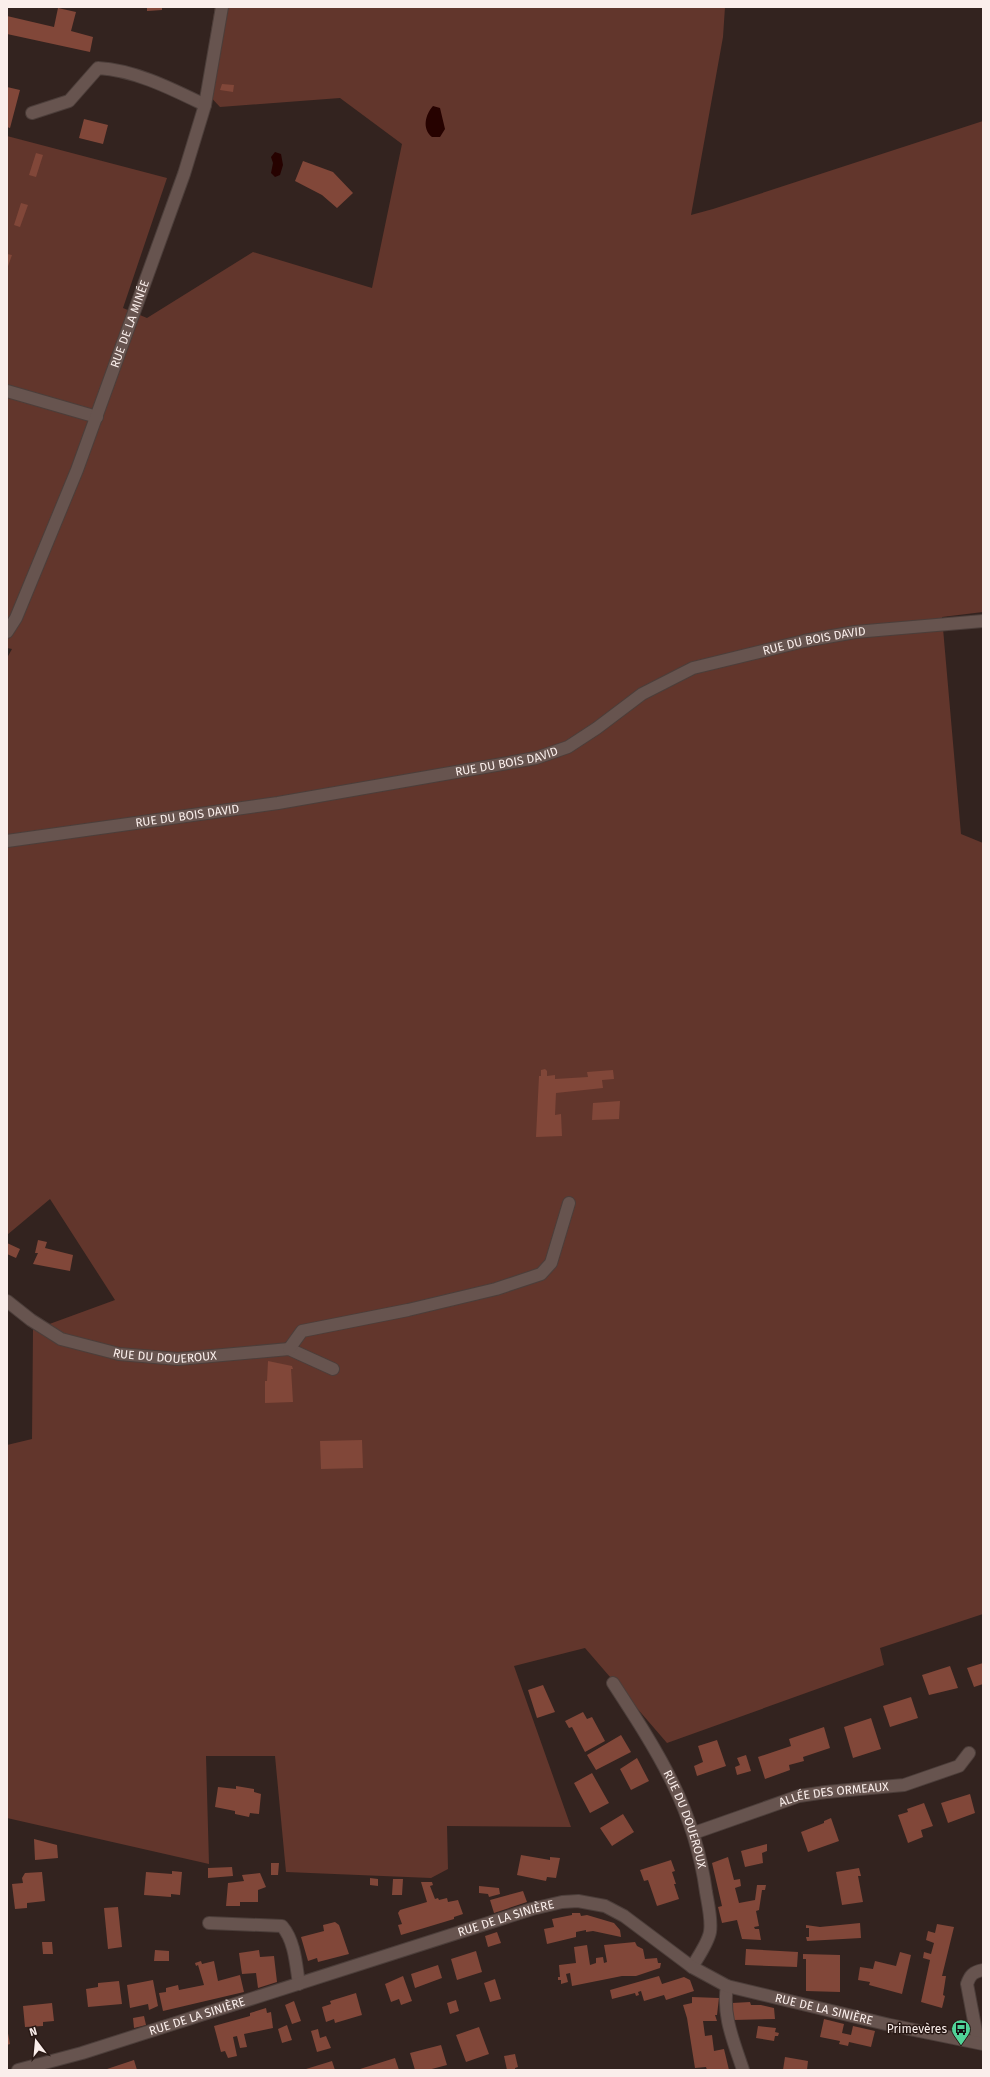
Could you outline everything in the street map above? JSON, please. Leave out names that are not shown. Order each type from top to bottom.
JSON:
[{"type":"street","name":"RUE DE LA MINÉE","points":[[7,632],[16,618],[77,470],[184,174],[205,105],[222,7]]},
{"type":"street","points":[[32,112],[69,101],[98,68],[115,69],[171,88],[205,105]]},
{"type":"street","points":[[7,391],[97,417]]},
{"type":"street","name":"RUE DU BOIS DAVID","points":[[7,841],[278,803],[536,758],[568,747],[597,728],[642,694],[693,668],[804,641],[855,632],[983,621]]},
{"type":"street","points":[[333,1370],[289,1349],[302,1331],[408,1310],[496,1289],[541,1274],[551,1262],[569,1203]]},
{"type":"street","name":"RUE DU DOUEROUX","points":[[7,1301],[31,1320],[61,1339],[119,1354],[178,1359],[289,1349]]},
{"type":"street","name":"RUE DU DOUEROUX","points":[[613,1683],[654,1747],[679,1794],[694,1833],[702,1865],[710,1932],[692,1967]]},
{"type":"street","name":"ALLÉE DES ORMEAUX","points":[[694,1833],[799,1796],[904,1785],[959,1766],[969,1753]]},
{"type":"street","name":"RUE DE LA SINIÈRE","points":[[18,2070],[82,2053],[532,1910],[562,1902],[578,1901],[605,1906],[624,1916],[692,1967],[727,1986],[890,2025],[980,2043]]},
{"type":"street","points":[[209,1923],[282,1926],[288,1933],[299,1984]]},
{"type":"street","points":[[980,2043],[967,1984],[970,1976],[976,1971],[983,1970]]},
{"type":"street","points":[[727,1986],[725,1998],[730,2032],[743,2070]]},
{"type":"shaded area","points":[[215,7],[725,7],[723,37],[691,215],[983,121],[983,612],[942,617],[961,834],[983,843],[983,1614],[880,1648],[884,1665],[667,1743],[585,1648],[514,1666],[571,1827],[447,1826],[448,1869],[431,1878],[286,1872],[275,1756],[206,1756],[209,1864],[7,1818],[7,1445],[32,1439],[33,1330],[115,1300],[50,1199],[7,1235],[7,658],[12,649],[7,648],[7,136],[167,178],[123,308],[147,318],[253,252],[372,288],[402,144],[340,98],[220,107],[202,88]]},
{"type":"shaded area","points":[[433,106],[440,108],[445,129],[440,137],[432,137],[426,126],[428,114]]},
{"type":"shaded area","points":[[275,152],[281,154],[283,165],[280,175],[275,177],[271,173],[273,163],[271,157]]},
{"type":"building","points":[[147,7],[162,7],[162,10],[147,11]]},
{"type":"building","points":[[58,8],[76,12],[71,31],[93,37],[90,52],[7,34],[7,16],[54,27]]},
{"type":"building","points":[[222,84],[234,85],[233,92],[220,90]]},
{"type":"building","points":[[7,87],[20,90],[10,128],[7,127]]},
{"type":"building","points":[[84,119],[108,125],[103,144],[79,138]]},
{"type":"building","points":[[36,153],[43,155],[36,177],[29,175]]},
{"type":"building","points":[[303,161],[333,172],[353,193],[337,208],[322,195],[295,181]]},
{"type":"building","points":[[21,203],[28,205],[20,227],[14,225]]},
{"type":"building","points":[[7,254],[12,255],[7,269]]},
{"type":"building","points":[[545,1069],[547,1071],[547,1076],[555,1075],[555,1079],[588,1077],[587,1072],[613,1070],[614,1079],[602,1080],[603,1088],[556,1093],[555,1115],[561,1114],[562,1136],[536,1137],[539,1076],[541,1076],[541,1070]]},
{"type":"building","points":[[620,1101],[619,1119],[592,1120],[593,1103]]},
{"type":"building","points":[[38,1240],[47,1242],[45,1248],[73,1255],[70,1271],[33,1264],[38,1253],[35,1253]]},
{"type":"building","points":[[7,1243],[20,1249],[16,1258],[7,1254]]},
{"type":"building","points":[[268,1361],[292,1366],[293,1402],[265,1403],[265,1381],[267,1381]]},
{"type":"building","points":[[362,1440],[363,1468],[321,1469],[320,1441]]},
{"type":"building","points":[[983,1663],[983,1684],[974,1687],[967,1668]]},
{"type":"building","points":[[950,1666],[958,1688],[929,1695],[922,1675]]},
{"type":"building","points":[[543,1685],[555,1712],[537,1718],[528,1690]]},
{"type":"building","points":[[911,1697],[918,1718],[890,1727],[883,1706]]},
{"type":"building","points":[[583,1712],[587,1719],[592,1717],[605,1741],[585,1752],[572,1727],[569,1728],[565,1721]]},
{"type":"building","points":[[871,1718],[881,1749],[853,1758],[844,1727]]},
{"type":"building","points":[[824,1727],[830,1748],[803,1757],[804,1761],[789,1765],[790,1770],[765,1779],[758,1757],[791,1746],[789,1739]]},
{"type":"building","points":[[621,1735],[631,1752],[596,1770],[587,1755]]},
{"type":"building","points":[[717,1740],[726,1766],[697,1776],[694,1766],[703,1762],[698,1746]]},
{"type":"building","points":[[746,1755],[751,1771],[737,1775],[735,1767],[740,1765],[737,1758]]},
{"type":"building","points":[[637,1758],[649,1781],[631,1790],[620,1769]]},
{"type":"building","points":[[592,1773],[609,1803],[590,1813],[574,1783]]},
{"type":"building","points":[[236,1786],[254,1789],[254,1792],[261,1794],[259,1814],[250,1813],[249,1817],[235,1814],[235,1811],[215,1807],[218,1787],[236,1789]]},
{"type":"building","points":[[970,1794],[975,1813],[948,1823],[941,1803]]},
{"type":"building","points":[[924,1803],[933,1826],[921,1830],[923,1837],[908,1843],[898,1815],[908,1812],[907,1809]]},
{"type":"building","points":[[623,1814],[634,1832],[612,1846],[600,1828]]},
{"type":"building","points":[[831,1818],[839,1841],[808,1852],[801,1832],[824,1823],[824,1821]]},
{"type":"building","points":[[34,1839],[57,1845],[58,1858],[35,1860]]},
{"type":"building","points":[[767,1844],[767,1851],[762,1853],[763,1863],[745,1867],[741,1851]]},
{"type":"building","points":[[521,1855],[550,1860],[550,1857],[560,1858],[556,1878],[547,1877],[546,1881],[517,1875]]},
{"type":"building","points":[[728,1857],[734,1880],[740,1879],[741,1886],[735,1888],[739,1903],[755,1900],[757,1885],[766,1885],[765,1890],[762,1890],[759,1910],[756,1911],[759,1926],[754,1927],[755,1929],[759,1929],[761,1940],[742,1939],[737,1920],[722,1923],[718,1907],[722,1906],[712,1863]]},
{"type":"building","points":[[671,1860],[675,1871],[672,1872],[676,1884],[674,1884],[679,1899],[657,1906],[648,1880],[644,1881],[640,1870]]},
{"type":"building","points":[[271,1863],[279,1863],[278,1875],[271,1875]]},
{"type":"building","points":[[232,1867],[233,1876],[208,1878],[208,1868]]},
{"type":"building","points":[[859,1868],[861,1876],[858,1876],[863,1902],[842,1905],[836,1872]]},
{"type":"building","points":[[172,1871],[182,1872],[180,1895],[171,1894],[171,1897],[144,1895],[146,1872],[172,1874]]},
{"type":"building","points":[[42,1872],[45,1901],[27,1903],[27,1908],[15,1909],[12,1884],[23,1883],[22,1878],[25,1873]]},
{"type":"building","points":[[260,1873],[266,1887],[258,1890],[258,1902],[240,1902],[240,1906],[226,1906],[228,1883],[244,1881],[242,1875]]},
{"type":"building","points":[[370,1878],[378,1879],[378,1886],[370,1885]]},
{"type":"building","points":[[393,1879],[403,1879],[402,1895],[392,1895]]},
{"type":"building","points":[[421,1882],[432,1882],[433,1885],[430,1886],[435,1899],[438,1898],[439,1900],[447,1898],[448,1902],[458,1900],[463,1914],[454,1917],[454,1919],[401,1935],[398,1925],[402,1924],[398,1913],[400,1910],[427,1902]]},
{"type":"building","points":[[479,1886],[499,1888],[500,1894],[489,1897],[488,1894],[479,1893]]},
{"type":"building","points":[[523,1891],[527,1902],[494,1913],[490,1900]]},
{"type":"building","points":[[118,1907],[122,1947],[108,1949],[104,1908]]},
{"type":"building","points":[[572,1913],[580,1913],[581,1916],[587,1915],[614,1923],[620,1930],[621,1937],[593,1931],[586,1932],[586,1930],[576,1932],[576,1937],[547,1944],[544,1929],[554,1927],[552,1919],[572,1915]]},
{"type":"building","points":[[335,1922],[339,1925],[349,1954],[318,1962],[317,1958],[308,1961],[301,1937],[324,1931],[323,1925]]},
{"type":"building","points":[[860,1923],[861,1938],[807,1941],[806,1937],[809,1937],[809,1928],[806,1928],[806,1925],[820,1927]]},
{"type":"building","points":[[937,1924],[954,1927],[942,1976],[946,1976],[943,1995],[945,1996],[942,2008],[921,2002],[930,1960],[923,1958],[924,1952],[931,1954],[934,1943],[926,1940],[928,1931],[935,1933]]},
{"type":"building","points":[[497,1932],[501,1943],[488,1947],[485,1936]]},
{"type":"building","points":[[42,1942],[52,1942],[53,1954],[43,1954]]},
{"type":"building","points":[[635,1942],[637,1946],[643,1949],[645,1959],[657,1958],[658,1963],[661,1963],[660,1968],[636,1976],[622,1976],[572,1986],[570,1973],[566,1974],[568,1982],[561,1984],[561,1980],[558,1980],[558,1977],[560,1977],[559,1965],[576,1963],[574,1947],[587,1945],[590,1965],[596,1963],[596,1958],[603,1957],[604,1963],[607,1962],[604,1945]]},
{"type":"building","points":[[746,1949],[798,1952],[797,1967],[745,1965]]},
{"type":"building","points":[[155,1950],[169,1951],[169,1961],[154,1961]]},
{"type":"building","points":[[259,1950],[260,1957],[274,1956],[277,1982],[258,1988],[256,1973],[242,1974],[239,1953]]},
{"type":"building","points":[[476,1951],[482,1972],[457,1980],[451,1959]]},
{"type":"building","points":[[900,1952],[911,1955],[902,1994],[869,1985],[870,1982],[858,1980],[860,1967],[873,1969],[875,1961],[896,1966]]},
{"type":"building","points":[[803,1954],[840,1955],[840,1992],[806,1991],[806,1959],[803,1959]]},
{"type":"building","points":[[201,1961],[202,1964],[214,1961],[218,1981],[240,1975],[244,1992],[163,2011],[159,1993],[166,1992],[166,1988],[178,1985],[179,1990],[204,1985],[198,1965],[196,1966],[195,1963]]},
{"type":"building","points":[[438,1965],[442,1978],[415,1988],[411,1974]]},
{"type":"building","points":[[403,1976],[412,2001],[401,2005],[399,1999],[391,2002],[385,1984]]},
{"type":"building","points":[[659,1976],[662,1984],[684,1977],[690,1980],[694,1991],[666,2000],[664,1995],[644,2001],[641,1991],[638,1992],[639,1995],[636,1996],[635,1993],[612,1999],[610,1990]]},
{"type":"building","points":[[495,1979],[501,1999],[490,2002],[484,1983]]},
{"type":"building","points":[[153,1980],[158,2006],[149,2010],[148,2004],[130,2008],[127,1985]]},
{"type":"building","points":[[119,1981],[122,2004],[88,2007],[86,1989],[98,1987],[98,1983]]},
{"type":"building","points":[[356,1993],[362,2015],[335,2023],[334,2019],[326,2022],[322,2007],[331,2004],[330,2001]]},
{"type":"building","points":[[692,1997],[719,1998],[717,2015],[715,2015],[717,2021],[703,2021],[705,2036],[712,2035],[714,2051],[724,2049],[729,2070],[707,2070],[706,2067],[695,2068],[687,2018],[683,2005],[692,2003]]},
{"type":"building","points":[[456,2000],[459,2011],[450,2014],[447,2003]]},
{"type":"building","points":[[294,2001],[301,2021],[292,2024],[285,2005]]},
{"type":"building","points":[[750,2002],[751,2005],[761,2005],[774,2008],[775,2019],[733,2020],[732,2003]]},
{"type":"building","points":[[52,2003],[54,2021],[43,2022],[43,2026],[25,2027],[23,2006]]},
{"type":"building","points":[[266,2008],[267,2013],[271,2012],[273,2028],[244,2034],[247,2047],[240,2048],[237,2036],[233,2037],[237,2056],[228,2058],[225,2051],[221,2052],[214,2026],[250,2016],[250,2013]]},
{"type":"building","points":[[144,2016],[146,2025],[134,2028],[133,2018]]},
{"type":"building","points":[[824,2019],[844,2024],[842,2033],[851,2035],[853,2026],[875,2031],[871,2047],[849,2042],[848,2046],[839,2044],[840,2041],[820,2037]]},
{"type":"building","points":[[287,2025],[292,2040],[282,2043],[278,2029]]},
{"type":"building","points":[[758,2026],[776,2028],[775,2032],[779,2033],[778,2036],[775,2036],[774,2041],[756,2038]]},
{"type":"building","points":[[479,2027],[489,2054],[466,2062],[456,2035]]},
{"type":"building","points":[[7,2028],[10,2044],[7,2045]]},
{"type":"building","points":[[318,2029],[320,2038],[326,2036],[331,2048],[317,2052],[311,2031]]},
{"type":"building","points":[[441,2045],[447,2065],[428,2070],[415,2070],[410,2053]]},
{"type":"building","points":[[515,2054],[518,2067],[515,2068],[515,2070],[507,2070],[504,2056]]},
{"type":"building","points":[[785,2057],[808,2061],[807,2070],[783,2070]]},
{"type":"building","points":[[395,2058],[399,2070],[360,2069]]},
{"type":"building","points":[[134,2060],[137,2070],[104,2070]]},
{"type":"building","points":[[332,2061],[335,2070],[306,2070],[306,2069]]},
{"type":"place","name":"Primevères","points":[[961,2046]]}]
